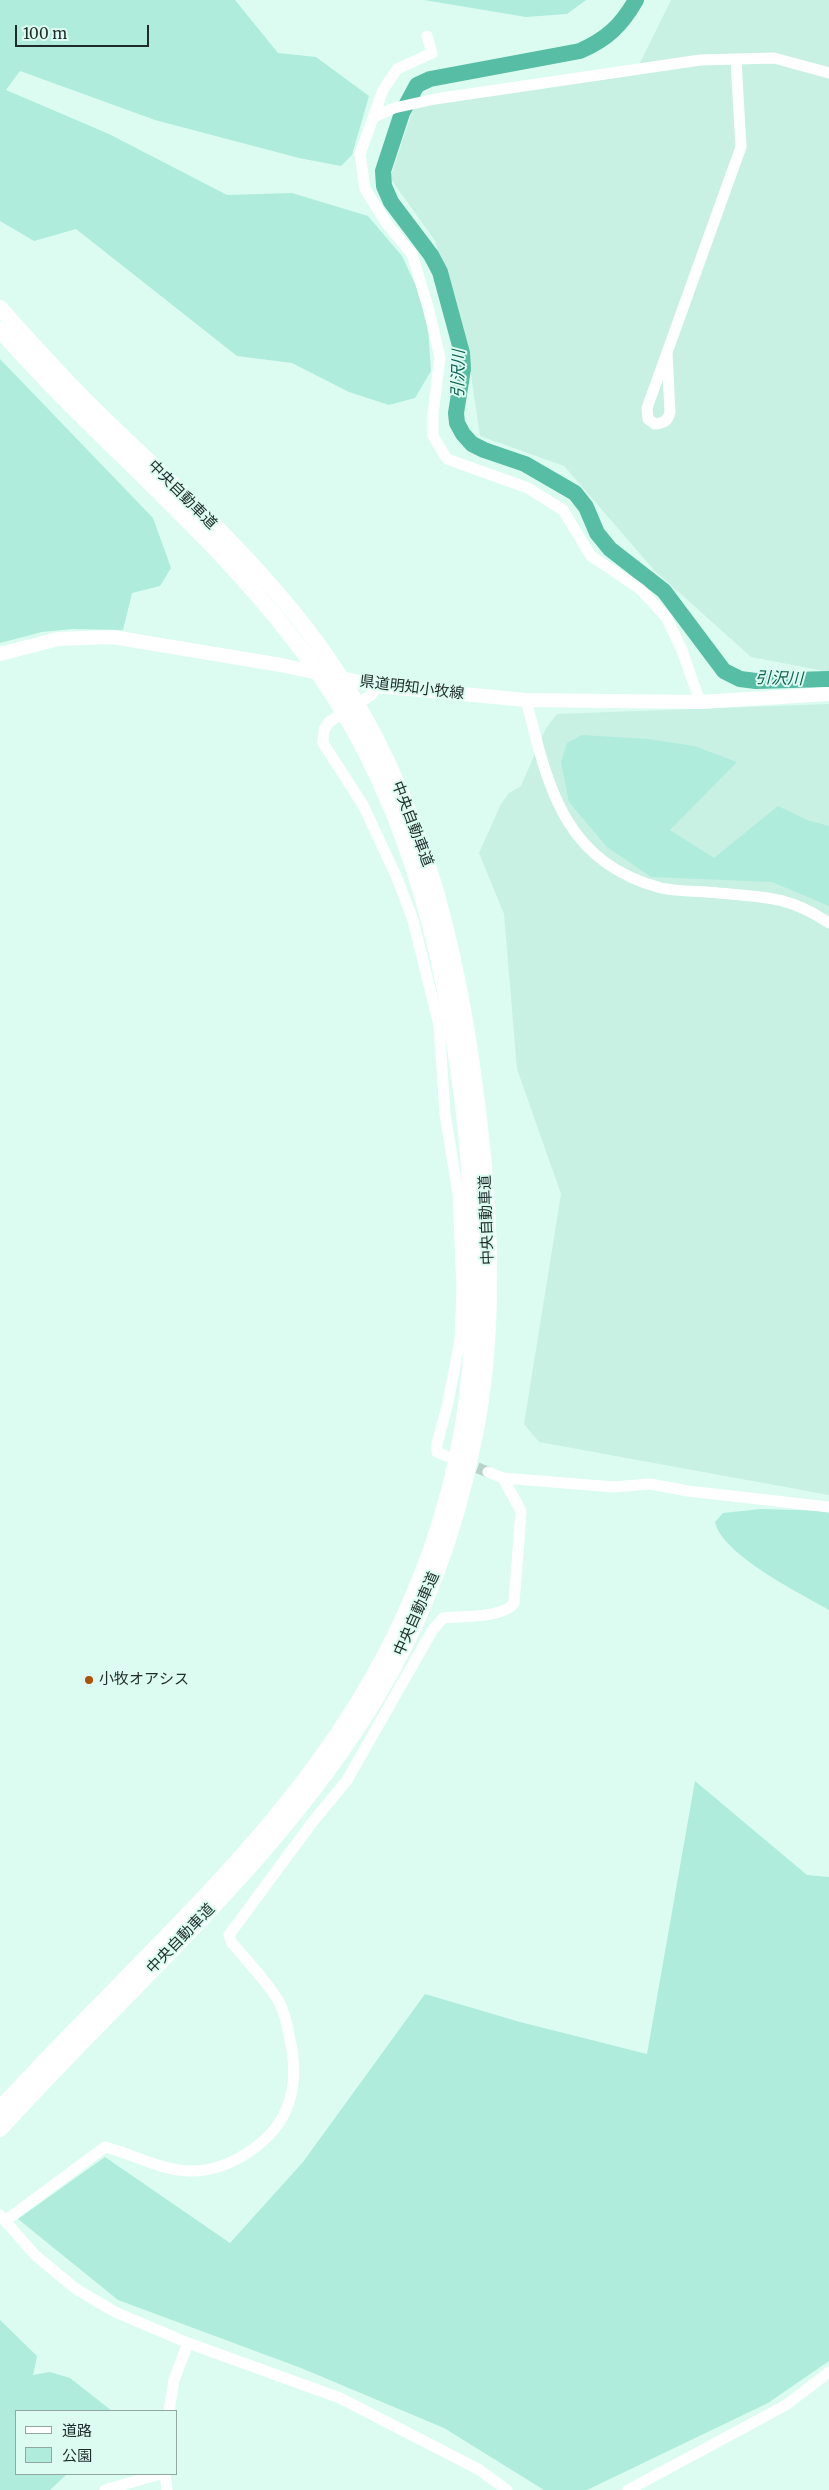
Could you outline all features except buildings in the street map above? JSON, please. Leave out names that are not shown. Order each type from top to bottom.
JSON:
[{"type":"highway","name":"中央自動車道","points":[[0,308],[43,357],[91,406],[247,560],[305,627],[355,701],[377,742],[418,834],[441,904],[468,1035],[485,1168],[489,1292],[481,1398],[462,1493],[444,1551],[421,1609],[378,1695],[348,1744],[306,1800],[246,1872],[44,2079],[0,2129]]},
{"type":"highway","name":"中央自動車道","points":[[0,330],[81,417],[236,571],[283,624],[360,737],[384,789],[425,907],[438,958],[462,1095],[470,1175],[476,1290],[473,1353],[468,1395],[450,1490],[432,1547],[402,1620],[367,1688],[336,1736],[295,1792],[235,1863],[0,2109]]},
{"type":"main road","name":"県道明知小牧線","points":[[0,654],[58,639],[112,637],[282,665],[378,686],[526,700],[700,702],[829,694]]},
{"type":"street","points":[[427,36],[432,52],[397,69],[383,90],[360,154],[365,189],[386,224],[412,254],[428,307],[440,357],[433,414],[433,436],[447,459],[528,488],[563,510],[591,556],[640,589],[666,617],[682,650],[700,702]]},
{"type":"street","points":[[374,117],[394,108],[435,98],[700,60],[736,60],[754,57],[774,58],[829,74]]},
{"type":"street","points":[[667,353],[670,412],[669,418],[663,423],[656,424],[648,419],[647,408],[741,146],[736,60]]},
{"type":"street","points":[[378,686],[371,695],[329,722],[324,730],[324,742],[363,806],[396,878],[413,920],[439,1025],[444,1114],[458,1193],[462,1291],[460,1340],[447,1407],[437,1442],[442,1454]]},
{"type":"street","points":[[526,700],[547,780],[562,812],[579,839],[603,861],[628,876],[662,888],[768,896],[809,910],[829,923]]},
{"type":"street","points":[[488,1472],[503,1478],[614,1487],[650,1484],[688,1491],[829,1506]]},
{"type":"street","points":[[503,1478],[521,1511],[514,1603],[511,1607],[497,1613],[443,1618],[432,1631],[347,1780],[311,1824],[229,1935],[232,1943],[279,2002],[287,2025],[292,2048],[294,2077],[289,2102],[281,2120],[254,2149],[227,2165],[211,2169],[188,2171],[169,2168],[105,2146],[2,2218],[35,2254],[76,2289],[115,2312],[188,2343],[340,2398],[478,2469],[507,2490]]},
{"type":"street","points":[[170,2410],[174,2380],[188,2343]]},
{"type":"street","points":[[628,2490],[786,2405],[829,2372]]},
{"type":"street","points":[[104,2490],[156,2475]]},
{"type":"street","points":[[164,2475],[167,2490]]},
{"type":"shaded area","points":[[671,0],[829,0],[829,672],[751,657],[654,570],[564,466],[480,436],[468,354],[435,241],[390,178],[414,106],[634,75]]},
{"type":"shaded area","points":[[829,704],[829,1495],[539,1442],[524,1424],[561,1194],[517,1069],[504,914],[479,853],[501,804],[509,793],[521,786],[546,728],[557,714]]},
{"type":"green space","points":[[0,0],[235,0],[278,53],[316,57],[369,96],[352,155],[341,166],[299,158],[155,120],[20,71],[6,90],[109,134],[227,195],[292,193],[368,216],[402,256],[416,286],[428,327],[431,371],[415,398],[389,405],[349,392],[292,363],[237,356],[76,229],[34,241],[0,221]]},
{"type":"green space","points":[[424,0],[586,0],[567,14],[526,17]]},
{"type":"green space","points":[[0,359],[153,518],[171,568],[160,586],[132,593],[123,630],[72,629],[42,632],[0,643]]},
{"type":"green space","points":[[582,735],[648,739],[694,746],[737,762],[670,830],[714,858],[778,806],[807,820],[829,826],[829,906],[772,882],[651,877],[607,847],[569,802],[561,762],[567,743]]},
{"type":"green space","points":[[761,1509],[829,1511],[829,1610],[746,1560],[721,1535],[715,1522],[723,1513]]},
{"type":"green space","points":[[695,1781],[807,1875],[829,1877],[829,2361],[768,2403],[587,2490],[544,2490],[444,2428],[301,2368],[118,2300],[18,2219],[105,2157],[230,2243],[303,2162],[425,1994],[520,2022],[647,2054]]},
{"type":"green space","points":[[0,2320],[37,2356],[33,2375],[50,2372],[70,2378],[111,2410],[15,2410],[15,2475],[66,2475],[50,2490],[0,2490]]},
{"type":"waterway","name":"引沢川","points":[[636,0],[625,17],[612,31],[598,42],[580,51],[430,79],[417,85],[402,113],[383,171],[384,186],[391,202],[431,255],[440,272],[462,353],[463,369],[456,413],[457,423],[463,434],[472,444],[525,464],[575,493],[586,507],[597,533],[610,549],[664,591],[724,671],[740,679],[756,681],[829,679]]},
{"type":"tunnel","points":[[462,1462],[488,1472]]},
{"type":"place","name":"小牧オアシス","points":[[89,1680]]}]
